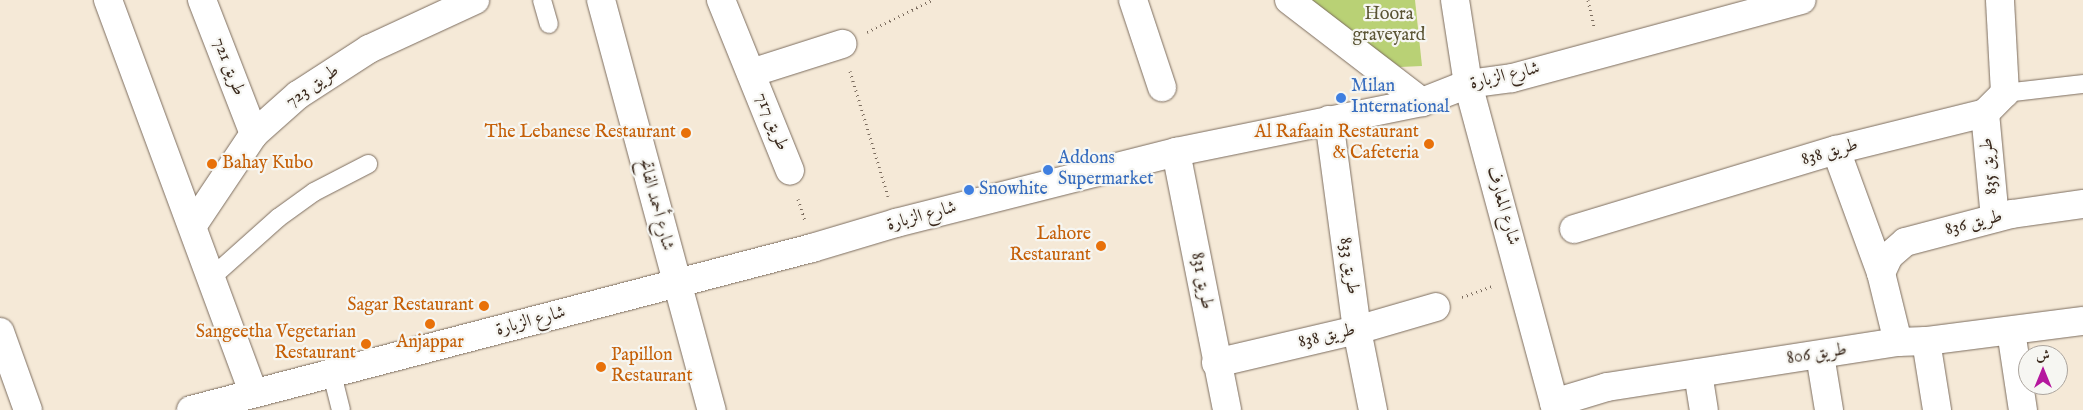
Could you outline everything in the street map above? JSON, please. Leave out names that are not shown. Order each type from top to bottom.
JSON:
[{"type":"street","points":[[108,0],[193,224],[253,393]]},
{"type":"street","name":"طريق 721","points":[[202,0],[254,134]]},
{"type":"street","name":"طريق 723","points":[[193,224],[254,134],[298,94],[369,49],[475,0]]},
{"type":"street","name":"شارع أحمد الفاتح","points":[[601,0],[676,284],[712,410]]},
{"type":"street","name":"طريق 717","points":[[722,0],[790,171]]},
{"type":"street","points":[[1133,0],[1162,87]]},
{"type":"street","points":[[1289,0],[1422,102]]},
{"type":"street","name":"شارع المعارف","points":[[1455,0],[1468,84],[1522,275],[1555,406]]},
{"type":"street","name":"شارع الزبارة","points":[[190,410],[812,248],[896,222],[1176,152],[1422,102],[1468,84],[1512,78],[1802,0]]},
{"type":"street","points":[[1986,113],[2005,93],[2000,0]]},
{"type":"street","name":"طريق 717","points":[[751,73],[842,44]]},
{"type":"street","name":"طريق 838","points":[[1574,229],[1836,150],[1986,113]]},
{"type":"street","name":"طريق 835","points":[[1986,113],[1995,218]]},
{"type":"street","name":"طريق 833","points":[[1329,120],[1357,330],[1374,410]]},
{"type":"street","points":[[1836,150],[1881,273],[1898,342]]},
{"type":"street","name":"طريق 831","points":[[1176,152],[1216,363],[1227,410]]},
{"type":"street","name":"طريق 836","points":[[1881,273],[1889,256],[1906,242],[1995,218],[2083,204]]},
{"type":"street","name":"طريق 838","points":[[1216,363],[1357,330],[1436,307]]},
{"type":"street","name":"طريق 806","points":[[1555,406],[1594,389],[1898,342],[1926,341],[2083,324]]},
{"type":"street","points":[[2011,331],[2023,410]]},
{"type":"street","points":[[0,332],[28,410]]},
{"type":"street","points":[[1926,341],[1937,410]]},
{"type":"street","points":[[1820,354],[1829,410]]},
{"type":"street","points":[[1698,373],[1704,410]]},
{"type":"lane","points":[[542,0],[549,24]]},
{"type":"lane","points":[[2005,93],[2083,84]]},
{"type":"lane","points":[[212,277],[278,218],[314,192],[368,164]]},
{"type":"lane","points":[[332,374],[341,410]]},
{"type":"path","points":[[896,222],[842,44],[932,0]]},
{"type":"path","points":[[790,171],[812,248]]},
{"type":"path","points":[[1436,307],[1522,275]]},
{"type":"green space","name":"Hoora graveyard","points":[[1305,0],[1415,0],[1422,66],[1400,67]]},
{"type":"place","name":"Milan International","points":[[1341,98]]},
{"type":"place","name":"The Lebanese Restaurant","points":[[686,133]]},
{"type":"place","name":"Al Rafaain Restaurant & Cafeteria","points":[[1429,144]]},
{"type":"place","name":"Bahay Kubo","points":[[212,164]]},
{"type":"place","name":"Addons Supermarket","points":[[1048,170]]},
{"type":"place","name":"Snowhite","points":[[969,190]]},
{"type":"place","name":"Lahore Restaurant","points":[[1101,246]]},
{"type":"place","name":"Sagar Restaurant","points":[[484,306]]},
{"type":"place","name":"Anjappar","points":[[430,324]]},
{"type":"place","name":"Sangeetha Vegetarian Restaurant","points":[[366,344]]},
{"type":"place","name":"Papillon Restaurant","points":[[601,367]]}]
